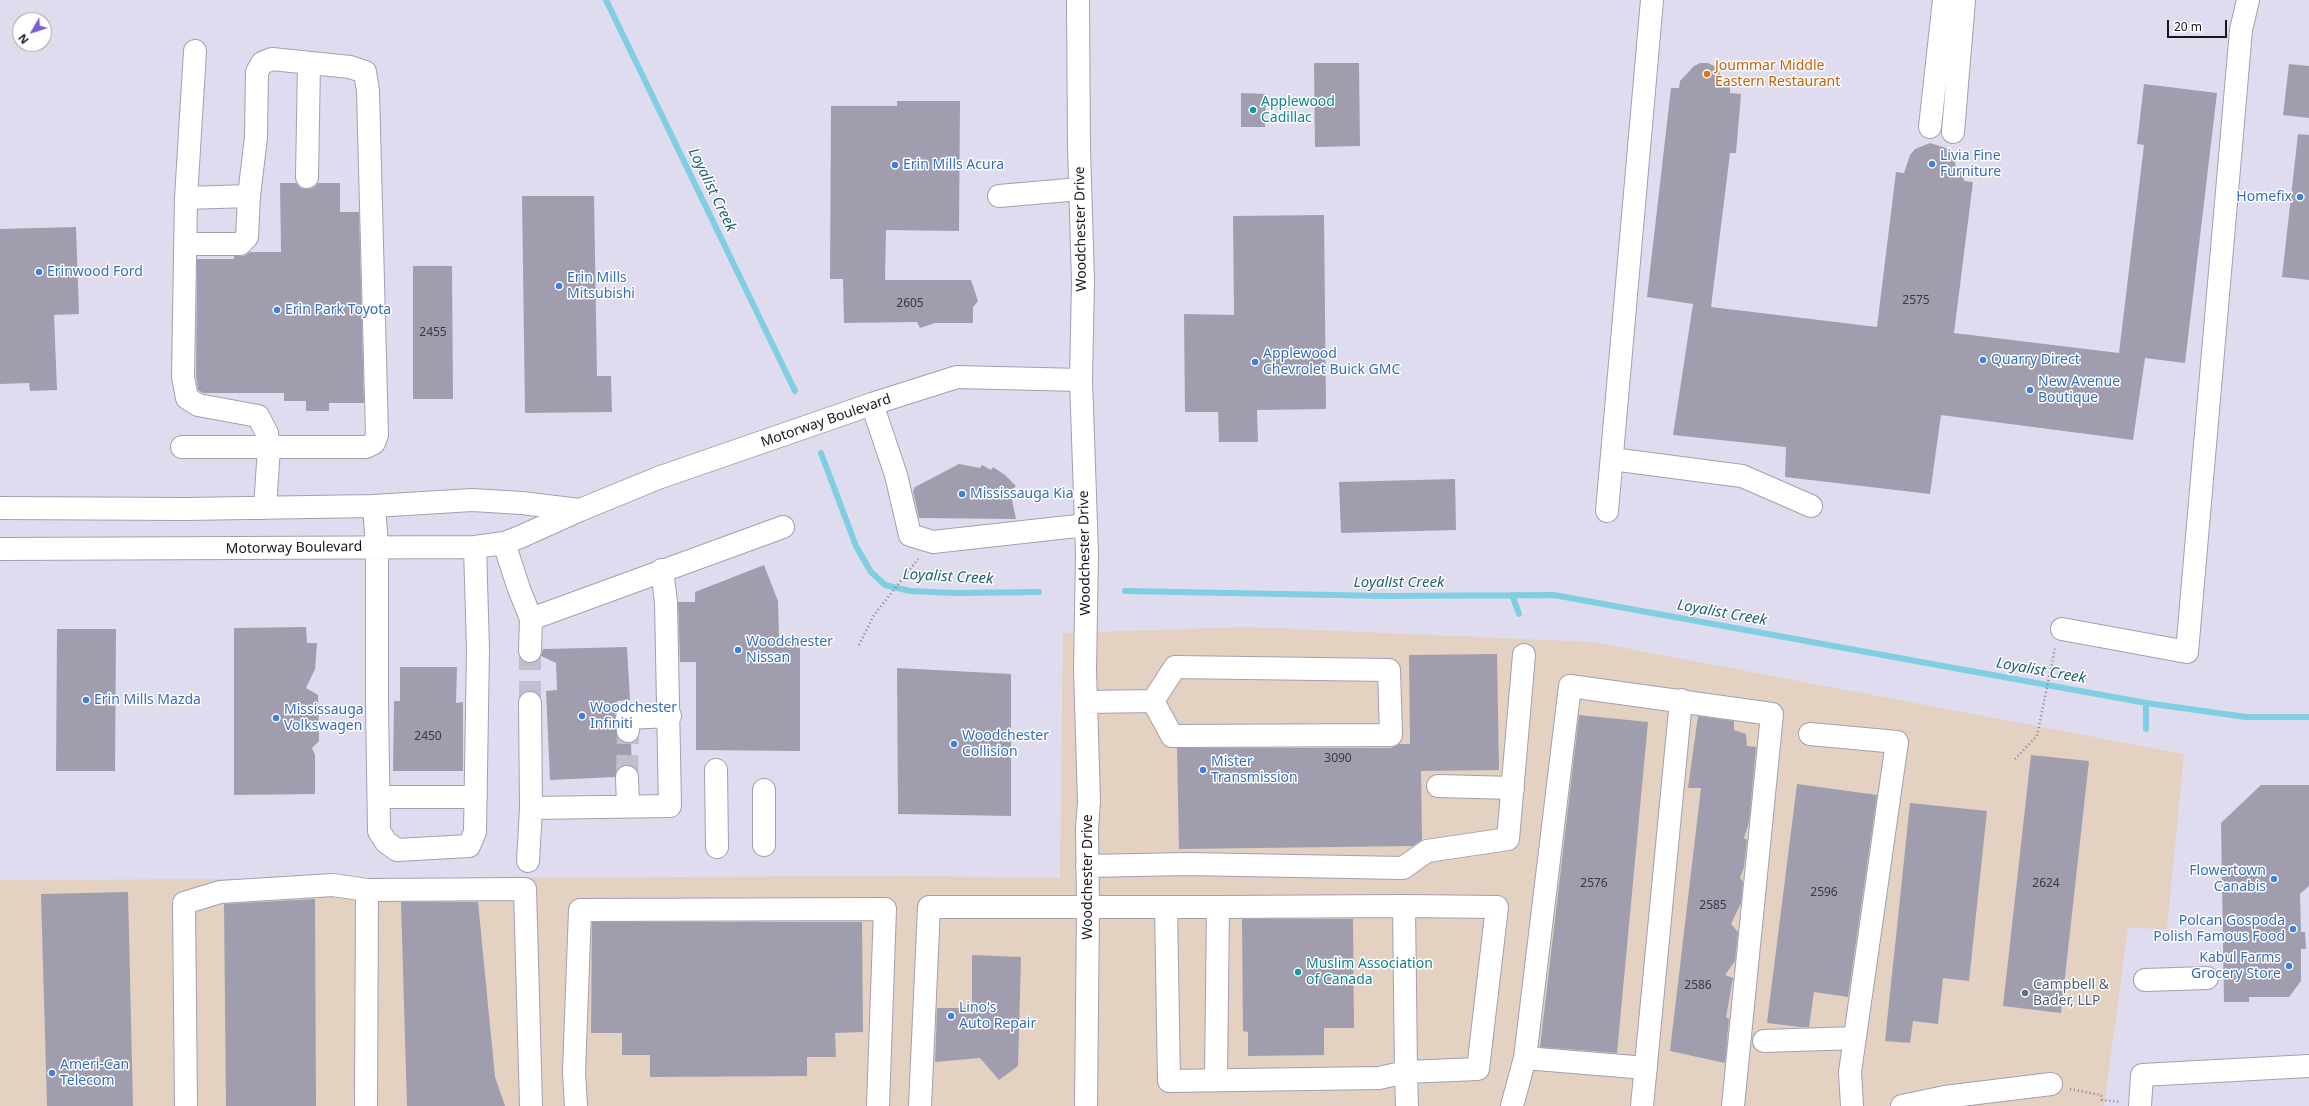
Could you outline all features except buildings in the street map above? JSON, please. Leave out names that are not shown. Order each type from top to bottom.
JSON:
[{"type":"street","name":"Woodchester Drive","points":[[1078,0],[1080,189],[1083,282],[1081,380],[1086,525],[1086,702],[1089,801],[1087,829],[1088,907],[1086,1106]]},
{"type":"street","points":[[1607,510],[1652,0]]},
{"type":"street","points":[[1930,127],[1944,0]]},
{"type":"street","points":[[1953,132],[1964,0]]},
{"type":"street","points":[[2059,635],[2187,652],[2241,30],[2248,0]]},
{"type":"street","points":[[195,51],[186,198],[183,377],[187,398],[198,405],[258,416],[267,432],[269,448],[265,508]]},
{"type":"street","points":[[182,447],[366,447],[374,442],[377,436],[368,91],[365,72],[350,67],[272,59],[262,63],[257,72],[256,137],[249,196],[247,237],[240,244],[185,244]]},
{"type":"street","points":[[307,177],[309,63]]},
{"type":"street","points":[[999,196],[1080,189]]},
{"type":"street","points":[[186,198],[249,196]]},
{"type":"street","name":"Motorway Boulevard","points":[[0,549],[377,546],[476,547],[504,543],[658,478],[872,404],[957,377],[1081,380]]},
{"type":"street","points":[[872,404],[896,475],[910,535],[933,542],[1086,525]]},
{"type":"street","points":[[1612,460],[1742,476],[1811,506]]},
{"type":"street","name":"Motorway Boulevard","points":[[0,508],[265,508],[374,506],[472,500],[522,503],[580,510]]},
{"type":"street","points":[[374,506],[377,546],[380,831],[386,842],[397,850],[469,846],[475,832],[478,650],[476,547]]},
{"type":"street","points":[[531,619],[783,527]]},
{"type":"street","points":[[504,543],[519,589],[531,619],[530,651]]},
{"type":"street","points":[[531,808],[670,806],[670,716],[666,602],[662,570]]},
{"type":"street","points":[[1087,866],[1187,864],[1403,868],[1427,851],[1508,839],[1524,655]]},
{"type":"street","points":[[1175,667],[1389,670],[1390,735],[1172,736],[1153,701],[1175,667]]},
{"type":"street","points":[[1512,1106],[1525,1058],[1570,686],[1681,700],[1772,714],[1733,1106]]},
{"type":"street","points":[[1642,1106],[1681,700]]},
{"type":"street","points":[[1086,702],[1153,701]]},
{"type":"street","points":[[528,861],[531,808],[530,703]]},
{"type":"street","points":[[628,731],[627,718],[670,716]]},
{"type":"street","points":[[1810,734],[1897,742],[1850,1072],[1852,1106]]},
{"type":"street","points":[[716,770],[717,847]]},
{"type":"street","points":[[627,777],[628,806]]},
{"type":"street","points":[[1438,786],[1513,788]]},
{"type":"street","points":[[764,790],[764,845]]},
{"type":"street","points":[[379,797],[476,797]]},
{"type":"street","points":[[186,1106],[184,903],[220,892],[333,885],[367,890],[525,889],[530,1106]]},
{"type":"street","points":[[366,1106],[367,890]]},
{"type":"street","points":[[920,1106],[929,907],[1404,906],[1497,907],[1478,1069],[1406,1072],[1379,1078],[1169,1081],[1166,907]]},
{"type":"street","points":[[1404,906],[1407,1106]]},
{"type":"street","points":[[1216,1080],[1218,907]]},
{"type":"street","points":[[576,1106],[574,1072],[580,910],[885,909],[878,1106]]},
{"type":"street","points":[[2145,980],[2207,978]]},
{"type":"street","points":[[1764,1041],[1855,1038]]},
{"type":"street","points":[[1525,1058],[1646,1068]]},
{"type":"street","points":[[2140,1104],[2142,1075],[2309,1066]]},
{"type":"street","points":[[1902,1106],[1945,1097],[2051,1084]]},
{"type":"path","points":[[859,645],[874,615],[904,577]]},
{"type":"path","points":[[2015,759],[2037,736],[2059,635]]},
{"type":"path","points":[[2051,1084],[2101,1095],[2102,1100],[2140,1104]]},
{"type":"shaded area","points":[[1247,627],[1593,642],[2184,754],[2167,929],[2128,928],[2104,1106],[0,1106],[0,880],[907,876],[1060,878],[1063,633]]},
{"type":"waterway","name":"Loyalist Creek","points":[[606,0],[795,391]]},
{"type":"waterway","name":"Loyalist Creek","points":[[821,453],[856,546],[871,572],[885,585],[910,591],[955,593],[1039,592]]},
{"type":"waterway","name":"Loyalist Creek","points":[[1125,591],[1385,596],[1554,595],[2146,703],[2246,717],[2309,717]]},
{"type":"waterway","points":[[1512,595],[1519,614]]},
{"type":"waterway","points":[[2146,703],[2146,729]]},
{"type":"tunnel","points":[[530,651],[530,703]]},
{"type":"tunnel","points":[[627,777],[628,731]]},
{"type":"place","name":"Joummar Middle Eastern Restaurant","points":[[1707,74]]},
{"type":"place","name":"Applewood Cadillac","points":[[1253,110]]},
{"type":"place","name":"Livia Fine Furniture","points":[[1932,164]]},
{"type":"place","name":"Erin Mills Acura","points":[[895,165]]},
{"type":"place","name":"Homefix","points":[[2300,197]]},
{"type":"place","name":"Erinwood Ford","points":[[39,272]]},
{"type":"place","name":"Erin Mills Mitsubishi","points":[[559,286]]},
{"type":"place","name":"Erin Park Toyota","points":[[277,310]]},
{"type":"place","name":"Quarry Direct","points":[[1983,360]]},
{"type":"place","name":"Applewood Chevrolet Buick GMC","points":[[1255,362]]},
{"type":"place","name":"New Avenue Boutique","points":[[2030,390]]},
{"type":"place","name":"Mississauga Kia","points":[[962,494]]},
{"type":"place","name":"Woodchester Nissan","points":[[738,650]]},
{"type":"place","name":"Erin Mills Mazda","points":[[86,700]]},
{"type":"place","name":"Woodchester Infiniti","points":[[582,716]]},
{"type":"place","name":"Mississauga Volkswagen","points":[[276,718]]},
{"type":"place","name":"Woodchester Collision","points":[[954,744]]},
{"type":"place","name":"Mister Transmission","points":[[1203,770]]},
{"type":"place","name":"Flowertown Canabis","points":[[2274,879]]},
{"type":"place","name":"Polcan Gospoda Polish Famous Food","points":[[2293,929]]},
{"type":"place","name":"Kabul Farms Grocery Store","points":[[2289,966]]},
{"type":"place","name":"Muslim Association of Canada","points":[[1298,972]]},
{"type":"place","name":"Campbell & Bader, LLP","points":[[2025,993]]},
{"type":"place","name":"Lino's Auto Repair","points":[[951,1016]]},
{"type":"place","name":"Ameri-Can Telecom","points":[[52,1073]]}]
